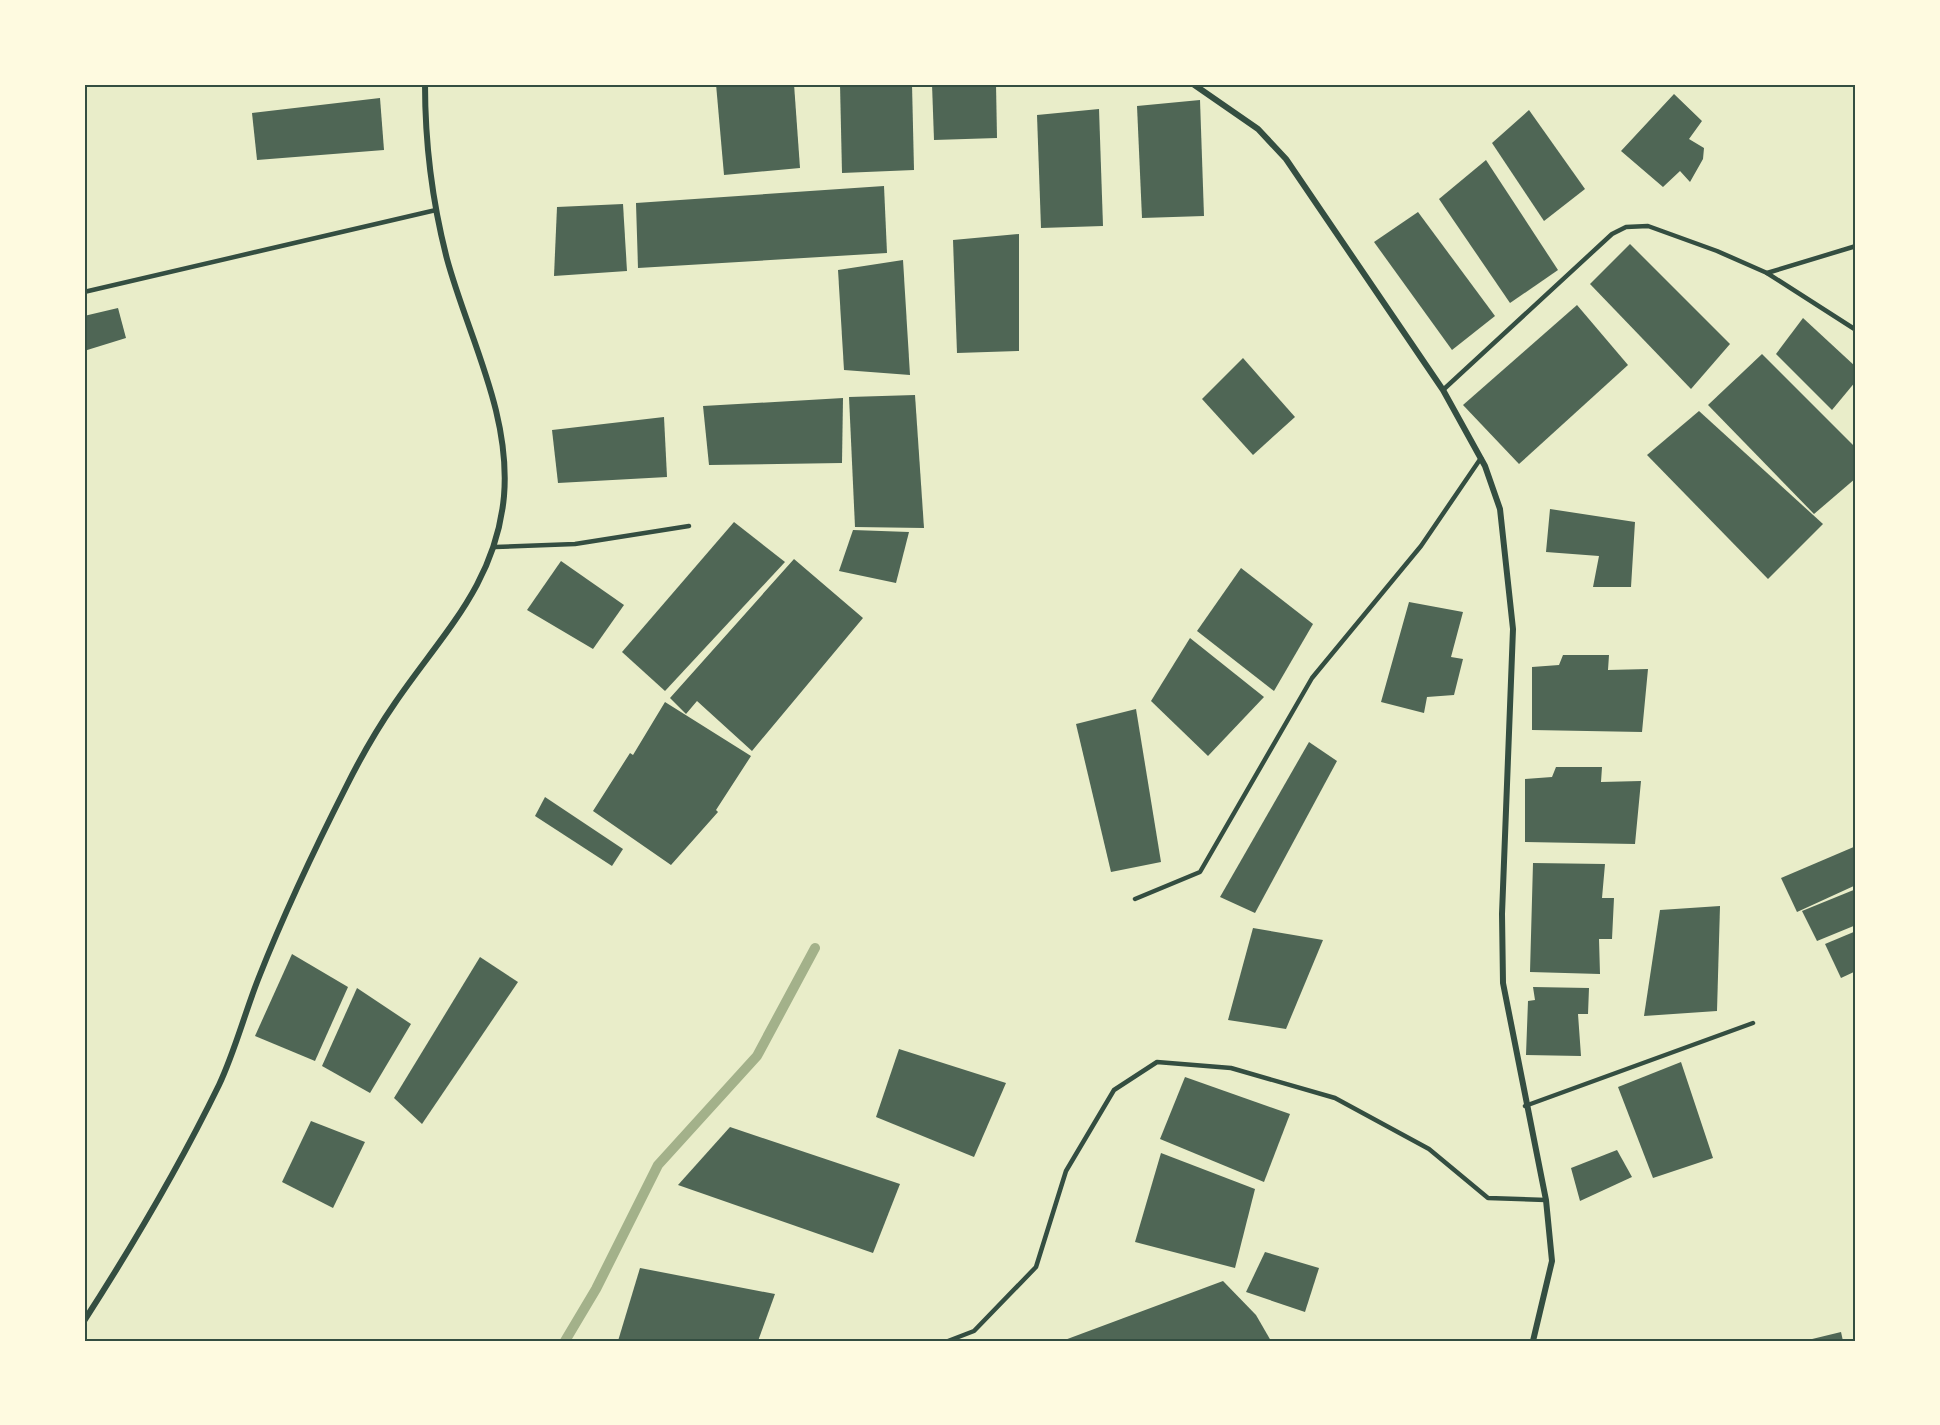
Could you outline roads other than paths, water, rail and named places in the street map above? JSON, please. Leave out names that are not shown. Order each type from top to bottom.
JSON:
[{"type":"street","points":[[84,1321],[140,1233],[220,1082],[259,977],[293,897],[349,781],[395,703],[459,619],[495,547],[504,492],[501,446],[493,399],[448,261],[436,210],[429,163],[425,84]]},
{"type":"street","points":[[1193,84],[1258,129],[1286,159],[1443,390],[1481,458],[1500,509],[1513,629],[1502,914],[1503,983],[1525,1106],[1546,1200],[1552,1261],[1533,1341]]},
{"type":"lane","points":[[84,291],[436,210]]},
{"type":"lane","points":[[1443,390],[1612,234],[1626,227],[1648,226],[1767,273],[1856,330]]},
{"type":"lane","points":[[1767,273],[1856,246]]},
{"type":"lane","points":[[1135,899],[1200,872],[1312,678],[1421,546],[1481,458]]},
{"type":"lane","points":[[495,547],[575,544],[689,526]]},
{"type":"lane","points":[[1525,1106],[1753,1023]]},
{"type":"lane","points":[[948,1341],[974,1331],[1036,1267],[1066,1171],[1114,1090],[1157,1062],[1231,1068],[1335,1098],[1429,1149],[1488,1198],[1546,1200]]},
{"type":"waterway","points":[[565,1341],[596,1289],[658,1165],[757,1056],[815,948]]}]
